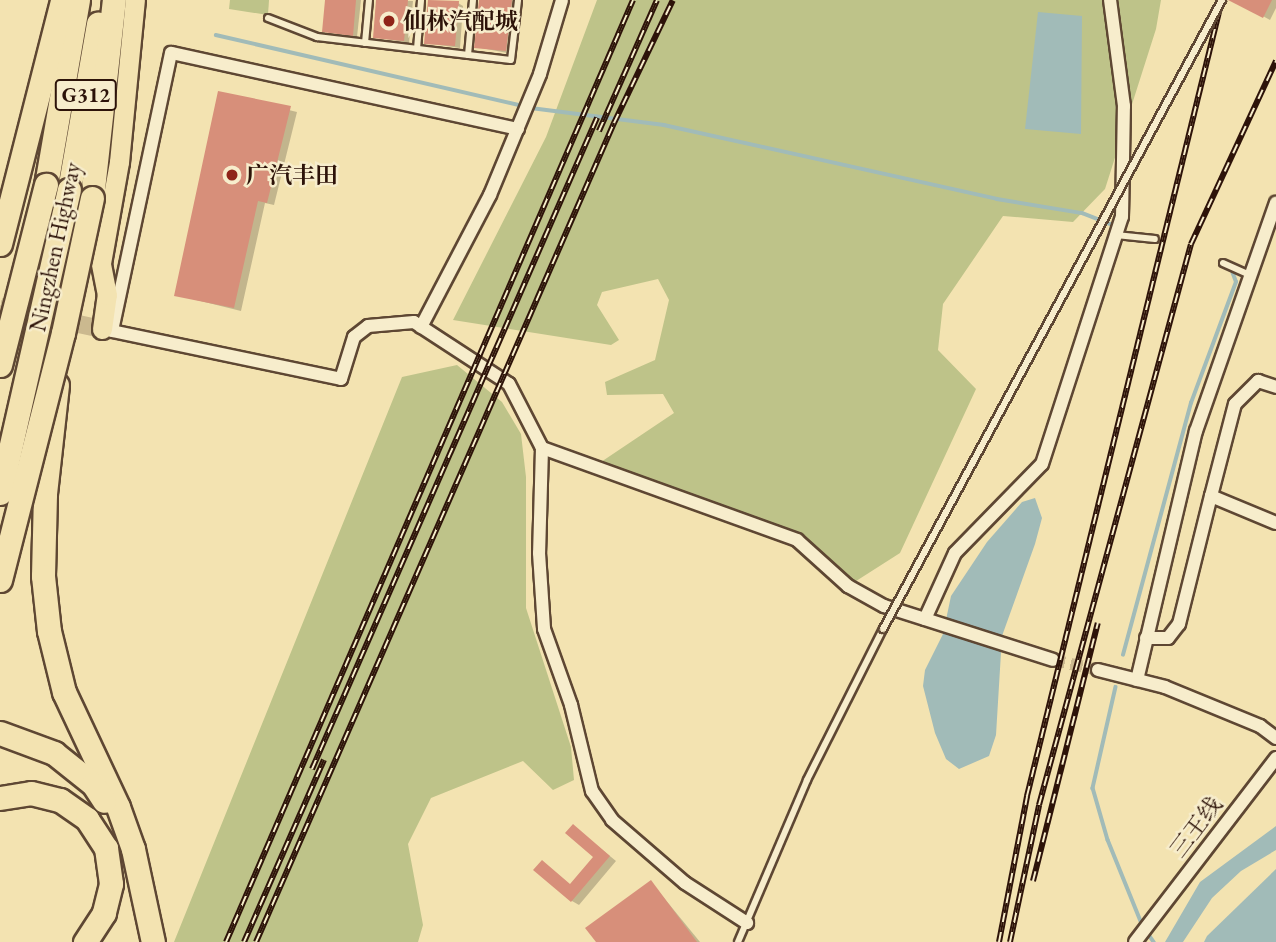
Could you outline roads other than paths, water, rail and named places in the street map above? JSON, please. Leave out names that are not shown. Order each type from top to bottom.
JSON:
[{"type":"highway","points":[[0,243],[33,127],[62,0]]},
{"type":"highway","name":"Ningzhen Highway","points":[[0,365],[46,185],[78,0]]},
{"type":"highway","name":"Ningzhen Highway","points":[[0,493],[69,190],[102,0]]},
{"type":"highway","points":[[0,580],[63,333],[92,198],[114,0]]},
{"type":"highway","points":[[63,333],[45,494],[43,576],[49,631],[64,692],[118,807],[133,849],[153,942]]},
{"type":"highway","points":[[0,733],[54,753],[93,784],[133,849]]},
{"type":"highway","points":[[0,798],[31,793],[60,800],[86,819],[106,848],[111,884],[104,913],[85,942]]},
{"type":"main road","points":[[107,330],[107,295],[101,263],[119,162],[135,0]]},
{"type":"street","points":[[421,327],[519,129],[540,74],[562,0]]},
{"type":"street","points":[[925,619],[955,553],[1042,464],[1122,217],[1124,106],[1110,0]]},
{"type":"street","points":[[519,129],[171,53],[107,330],[341,379],[354,337],[368,326],[414,322],[509,384],[542,448],[539,553],[544,629],[571,705],[592,791],[612,820],[685,883],[747,923]]},
{"type":"street","points":[[1137,680],[1196,431],[1276,203]]},
{"type":"street","points":[[1146,638],[1168,638],[1180,624],[1235,404],[1258,382],[1276,387]]},
{"type":"street","points":[[542,448],[797,540],[848,586],[884,606],[1054,660]]},
{"type":"street","points":[[1211,496],[1276,523]]},
{"type":"street","points":[[1098,670],[1137,680],[1260,726],[1276,738]]},
{"type":"street","name":"三王线","points":[[1135,942],[1276,758]]},
{"type":"lane","points":[[365,43],[369,0]]},
{"type":"lane","points":[[417,49],[421,0]]},
{"type":"lane","points":[[468,55],[473,0]]},
{"type":"lane","points":[[268,18],[317,37],[511,60],[518,0]]},
{"type":"lane","points":[[738,942],[807,780],[883,629],[1222,0]]},
{"type":"lane","points":[[1116,235],[1155,239]]},
{"type":"lane","points":[[1223,263],[1250,275]]},
{"type":"water","points":[[1038,12],[1082,16],[1081,134],[1025,129]]},
{"type":"water","points":[[1035,498],[1042,518],[1002,636],[996,735],[989,756],[959,769],[946,759],[935,733],[923,686],[925,670],[943,634],[951,596],[987,542],[1022,502]]},
{"type":"water","points":[[1276,826],[1276,850],[1241,871],[1212,898],[1183,942],[1165,942],[1200,882]]},
{"type":"water","points":[[1276,869],[1276,942],[1204,942],[1207,936]]},
{"type":"waterway","points":[[216,35],[523,106]]},
{"type":"waterway","points":[[531,108],[664,125],[997,199],[1082,213],[1111,224]]},
{"type":"waterway","points":[[1123,655],[1191,403],[1236,282],[1233,274]]},
{"type":"waterway","points":[[1116,687],[1093,788],[1108,840],[1143,926]]},
{"type":"waterway","points":[[1147,932],[1154,942]]},
{"type":"tunnel","points":[[0,307],[102,329]]},
{"type":"tunnel","points":[[1053,660],[1098,670]]},
{"type":"railway","points":[[226,942],[633,0]]},
{"type":"railway","points":[[599,131],[657,0]]},
{"type":"railway","points":[[256,942],[614,123],[673,0]]},
{"type":"railway","points":[[999,942],[1027,796],[1222,0]]},
{"type":"railway","points":[[1010,942],[1039,805],[1191,244],[1276,61]]},
{"type":"railway","points":[[312,769],[597,118]]},
{"type":"railway","points":[[1033,881],[1098,623]]},
{"type":"railway","points":[[244,942],[324,760]]},
{"type":"place","name":"仙林汽配城","points":[[389,21]]},
{"type":"place","name":"广汽丰田","points":[[232,175]]}]
